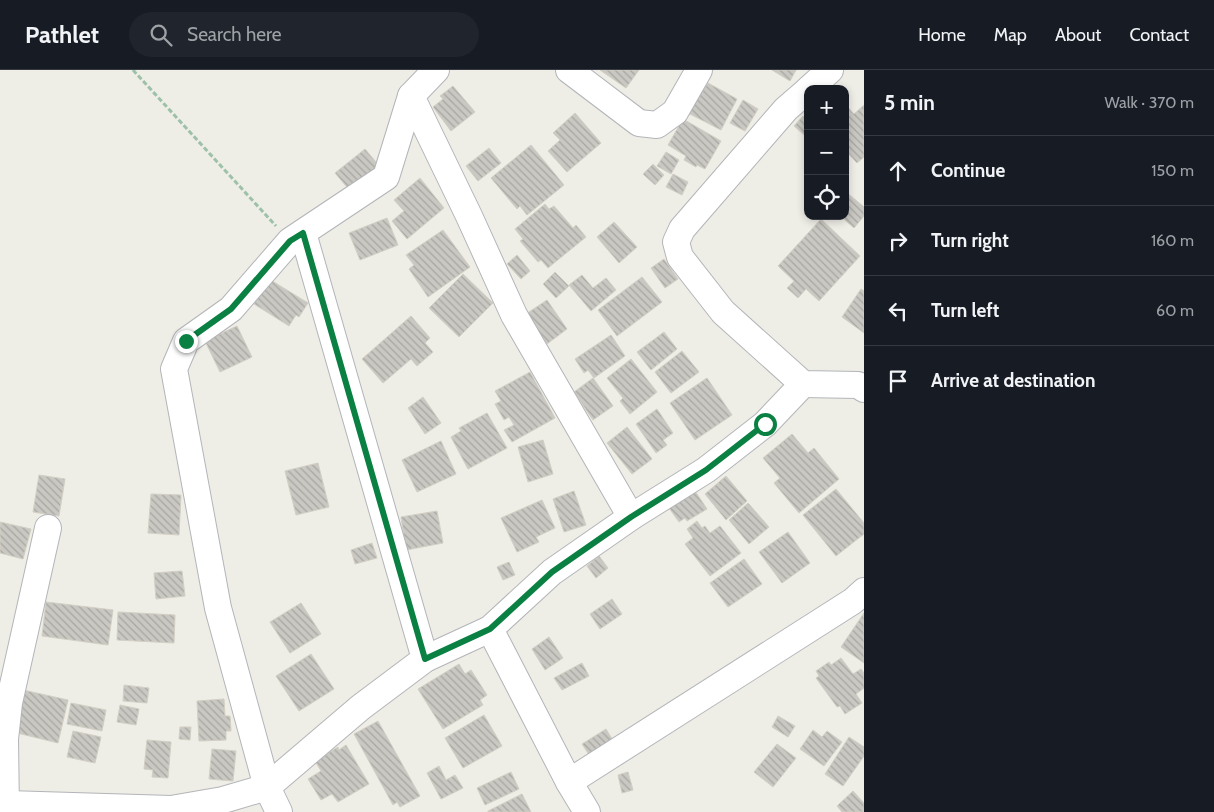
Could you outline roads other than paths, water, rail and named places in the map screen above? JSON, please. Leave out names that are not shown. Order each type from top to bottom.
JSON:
[{"type":"street","points":[[279,812],[267,787],[218,608],[174,369],[186,341],[231,309],[296,237],[386,177],[411,96],[436,70]]},
{"type":"street","points":[[569,70],[639,123],[657,125],[675,112],[699,70]]},
{"type":"street","points":[[813,85],[830,70]]},
{"type":"street","points":[[804,93],[786,109],[682,229],[676,242],[680,258],[723,312],[803,384],[862,384]]},
{"type":"street","points":[[411,96],[514,315],[631,517]]},
{"type":"street","points":[[296,237],[425,659]]},
{"type":"street","points":[[48,528],[9,703],[5,739],[6,808],[171,809],[223,800],[267,787],[361,707],[425,659],[490,629],[552,572],[631,517],[706,470],[765,424],[803,384]]},
{"type":"street","points":[[569,782],[853,601],[864,591]]},
{"type":"street","points":[[490,629],[569,782],[587,812]]}]
